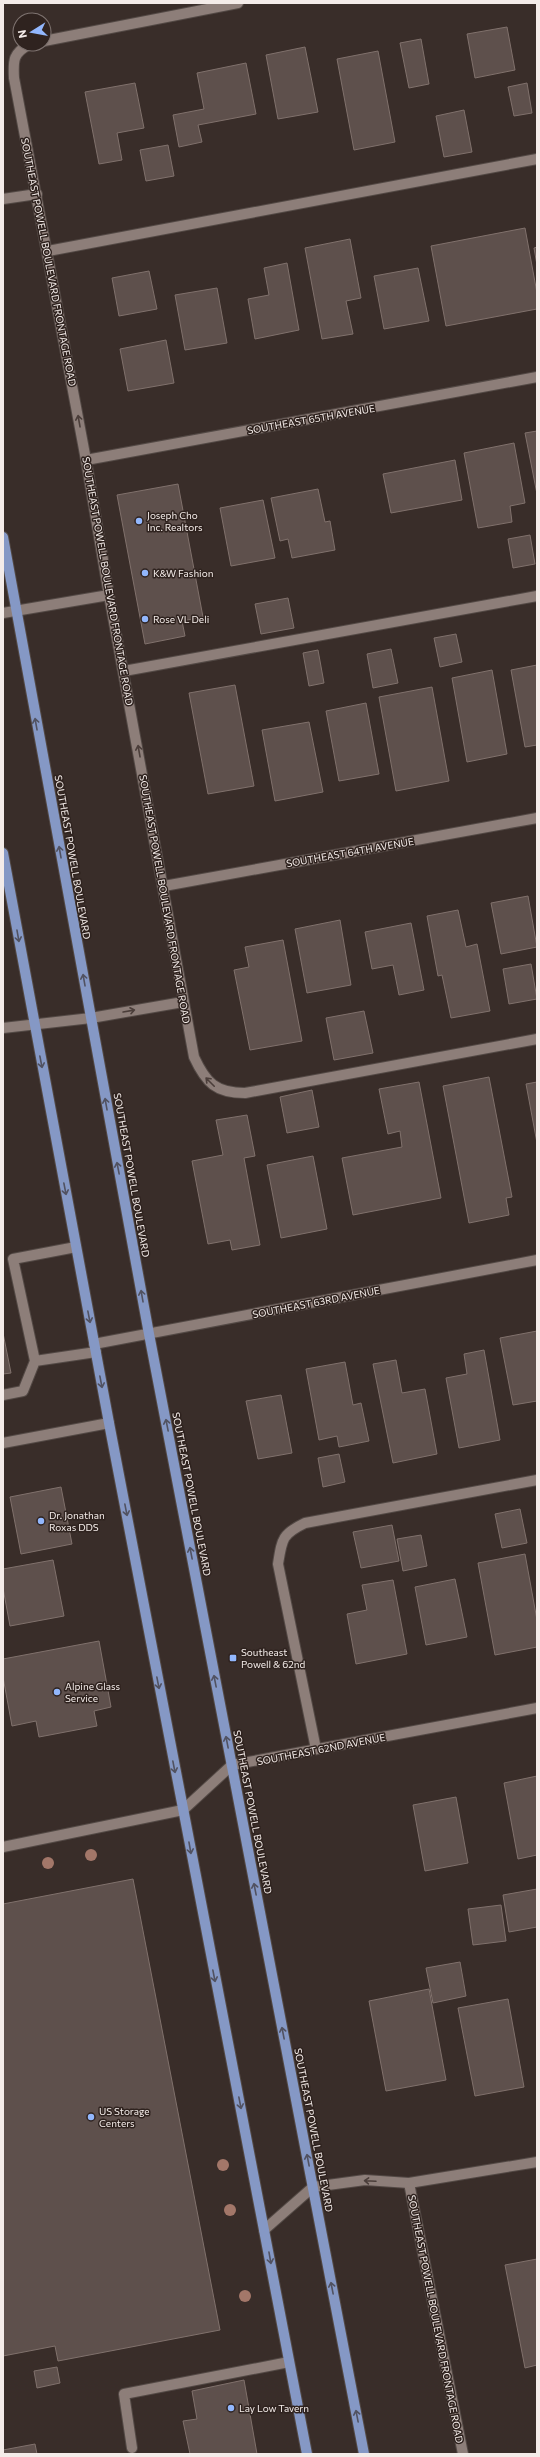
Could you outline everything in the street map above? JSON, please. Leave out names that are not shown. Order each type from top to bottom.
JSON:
[{"type":"main road","name":"SOUTHEAST POWELL BOULEVARD","points":[[3,537],[149,1334],[364,2454]]},
{"type":"main road","points":[[3,853],[109,1423],[307,2454]]},
{"type":"street","points":[[52,39],[238,3]]},
{"type":"street","name":"SOUTHEAST POWELL BOULEVARD FRONTAGE ROAD","points":[[17,52],[13,63],[14,78],[48,251],[109,595],[164,886],[183,1002],[194,1057],[202,1074],[213,1086],[227,1093],[245,1094],[537,1039]]},
{"type":"street","points":[[48,251],[537,159]]},
{"type":"street","points":[[3,199],[37,194]]},
{"type":"street","name":"SOUTHEAST 65TH AVENUE","points":[[86,460],[537,377]]},
{"type":"street","points":[[3,613],[109,595]]},
{"type":"street","points":[[124,671],[537,596]]},
{"type":"street","name":"SOUTHEAST 64TH AVENUE","points":[[164,886],[537,818]]},
{"type":"street","points":[[3,1028],[34,1023],[91,1018],[183,1002]]},
{"type":"street","points":[[3,1395],[23,1391],[35,1361],[14,1259],[76,1247]]},
{"type":"street","name":"SOUTHEAST 63RD AVENUE","points":[[35,1361],[149,1334],[537,1260]]},
{"type":"street","points":[[3,1443],[109,1423]]},
{"type":"street","points":[[316,1749],[278,1564],[282,1540],[289,1531],[305,1523],[537,1480]]},
{"type":"street","name":"SOUTHEAST 62ND AVENUE","points":[[232,1765],[537,1708]]},
{"type":"street","points":[[3,1847],[183,1810],[232,1765]]},
{"type":"street","points":[[264,2230],[313,2187],[365,2180],[409,2183],[537,2162]]},
{"type":"street","name":"SOUTHEAST POWELL BOULEVARD FRONTAGE ROAD","points":[[409,2183],[463,2454]]},
{"type":"street","points":[[132,2448],[124,2394],[289,2362]]},
{"type":"building","points":[[507,27],[515,70],[475,78],[467,34]]},
{"type":"building","points":[[421,39],[429,84],[409,88],[400,43]]},
{"type":"building","points":[[305,47],[318,112],[278,119],[266,55]]},
{"type":"building","points":[[378,51],[395,142],[354,150],[337,59]]},
{"type":"building","points":[[246,63],[256,114],[198,125],[202,142],[179,147],[173,115],[204,109],[197,73]]},
{"type":"building","points":[[135,83],[144,128],[117,133],[122,160],[99,164],[85,92]]},
{"type":"building","points":[[527,83],[532,113],[514,116],[508,87]]},
{"type":"building","points":[[464,110],[472,152],[444,157],[436,116]]},
{"type":"building","points":[[168,145],[174,176],[146,181],[140,150]]},
{"type":"building","points":[[525,228],[537,293],[537,309],[446,326],[431,246]]},
{"type":"building","points":[[350,239],[361,298],[346,301],[353,334],[322,339],[305,248]]},
{"type":"building","points":[[537,247],[537,265],[534,248]]},
{"type":"building","points":[[287,263],[299,330],[255,339],[248,299],[269,295],[264,268]]},
{"type":"building","points":[[418,268],[429,321],[384,329],[374,276]]},
{"type":"building","points":[[149,271],[157,309],[119,316],[112,278]]},
{"type":"building","points":[[217,288],[227,343],[185,350],[175,295]]},
{"type":"building","points":[[166,340],[174,383],[128,391],[120,349]]},
{"type":"building","points":[[537,431],[537,494],[525,433]]},
{"type":"building","points":[[514,443],[525,503],[510,506],[512,522],[478,528],[464,453]]},
{"type":"building","points":[[455,460],[462,500],[391,513],[383,474]]},
{"type":"building","points":[[178,484],[203,617],[182,621],[185,636],[145,644],[117,495]]},
{"type":"building","points":[[318,489],[325,522],[330,521],[335,550],[292,558],[288,539],[280,541],[271,498]]},
{"type":"building","points":[[263,500],[275,558],[231,566],[220,508]]},
{"type":"building","points":[[530,535],[535,564],[513,568],[508,539]]},
{"type":"building","points":[[288,598],[294,628],[261,634],[255,604]]},
{"type":"building","points":[[456,634],[462,662],[440,667],[434,638]]},
{"type":"building","points":[[391,649],[398,683],[373,688],[367,654]]},
{"type":"building","points":[[318,650],[324,683],[309,686],[303,653]]},
{"type":"building","points":[[537,665],[537,745],[525,747],[511,670]]},
{"type":"building","points":[[492,670],[507,754],[467,762],[452,678]]},
{"type":"building","points":[[235,685],[254,786],[208,794],[189,693]]},
{"type":"building","points":[[432,687],[449,781],[396,791],[379,697]]},
{"type":"building","points":[[366,703],[379,774],[339,781],[326,711]]},
{"type":"building","points":[[309,722],[323,792],[275,801],[262,730]]},
{"type":"building","points":[[528,896],[537,947],[501,954],[491,903]]},
{"type":"building","points":[[458,910],[466,947],[477,944],[490,1011],[451,1018],[442,975],[438,976],[427,916]]},
{"type":"building","points":[[340,920],[351,985],[307,993],[295,929]]},
{"type":"building","points":[[411,923],[424,990],[399,995],[393,965],[372,969],[365,932]]},
{"type":"building","points":[[283,940],[302,1041],[250,1050],[234,970],[249,967],[245,947]]},
{"type":"building","points":[[531,964],[537,999],[509,1004],[503,969]]},
{"type":"building","points":[[364,1011],[373,1053],[334,1060],[326,1018]]},
{"type":"building","points":[[489,1077],[512,1197],[506,1198],[509,1215],[469,1223],[443,1086]]},
{"type":"building","points":[[419,1082],[441,1198],[353,1215],[342,1158],[402,1147],[400,1131],[388,1134],[379,1089]]},
{"type":"building","points":[[537,1082],[537,1143],[526,1084]]},
{"type":"building","points":[[312,1090],[319,1127],[287,1133],[280,1097]]},
{"type":"building","points":[[247,1115],[255,1156],[244,1158],[260,1245],[232,1250],[230,1240],[208,1244],[192,1161],[223,1155],[216,1120]]},
{"type":"building","points":[[313,1156],[327,1229],[281,1238],[267,1165]]},
{"type":"building","points":[[537,1331],[537,1401],[513,1405],[500,1338]]},
{"type":"building","points":[[3,1333],[11,1373],[3,1374]]},
{"type":"building","points":[[484,1350],[500,1440],[459,1448],[446,1378],[467,1374],[464,1354]]},
{"type":"building","points":[[396,1360],[402,1393],[425,1389],[437,1454],[393,1463],[373,1364]]},
{"type":"building","points":[[345,1362],[353,1405],[361,1403],[369,1441],[339,1447],[337,1436],[319,1440],[306,1369]]},
{"type":"building","points":[[281,1395],[292,1453],[258,1459],[246,1401]]},
{"type":"building","points":[[339,1454],[345,1482],[323,1487],[318,1458]]},
{"type":"building","name":"Dr. Jonathan Roxas DDS","points":[[61,1487],[72,1544],[21,1554],[10,1497]]},
{"type":"building","points":[[520,1509],[527,1543],[502,1548],[495,1514]]},
{"type":"building","points":[[392,1525],[399,1561],[361,1568],[353,1532]]},
{"type":"building","points":[[421,1535],[427,1566],[403,1571],[397,1539]]},
{"type":"building","points":[[525,1554],[537,1620],[537,1647],[495,1655],[478,1563]]},
{"type":"building","points":[[53,1560],[64,1616],[10,1626],[3,1588],[3,1569]]},
{"type":"building","points":[[455,1579],[467,1637],[426,1645],[415,1587]]},
{"type":"building","points":[[393,1580],[407,1654],[356,1664],[347,1614],[367,1610],[362,1585]]},
{"type":"building","name":"Alpine Glass Service","points":[[99,1641],[111,1707],[94,1711],[97,1726],[39,1737],[36,1721],[12,1726],[3,1677],[3,1659]]},
{"type":"building","points":[[537,1776],[537,1855],[518,1859],[504,1783]]},
{"type":"building","points":[[456,1797],[468,1863],[425,1871],[413,1805]]},
{"type":"building","name":"US Storage Centers","points":[[133,1879],[220,2330],[58,2361],[55,2346],[3,2356],[3,1904]]},
{"type":"building","points":[[537,1889],[537,1927],[509,1932],[503,1895]]},
{"type":"building","points":[[501,1905],[506,1941],[473,1945],[468,1909]]},
{"type":"building","points":[[460,1962],[466,1996],[433,2003],[426,1968]]},
{"type":"building","points":[[429,1989],[446,2080],[386,2091],[369,2001]]},
{"type":"building","points":[[508,1999],[524,2087],[475,2096],[458,2008]]},
{"type":"building","points":[[537,2259],[537,2365],[525,2368],[505,2265]]},
{"type":"building","points":[[57,2367],[60,2383],[37,2388],[34,2371]]},
{"type":"building","points":[[244,2380],[257,2454],[190,2454],[183,2421],[197,2419],[192,2391]]},
{"type":"building","points":[[35,2444],[37,2454],[3,2454],[3,2450]]},
{"type":"place","name":"Joseph Cho Inc. Realtors","points":[[139,521]]},
{"type":"place","name":"K&W Fashion","points":[[145,573]]},
{"type":"place","name":"Rose VL Deli","points":[[145,619]]},
{"type":"place","name":"Dr. Jonathan Roxas DDS","points":[[41,1521]]},
{"type":"place","name":"Southeast Powell & 62nd","points":[[233,1658]]},
{"type":"place","name":"Alpine Glass Service","points":[[57,1692]]},
{"type":"place","name":"US Storage Centers","points":[[91,2117]]},
{"type":"place","name":"Lay Low Tavern","points":[[231,2408]]}]
